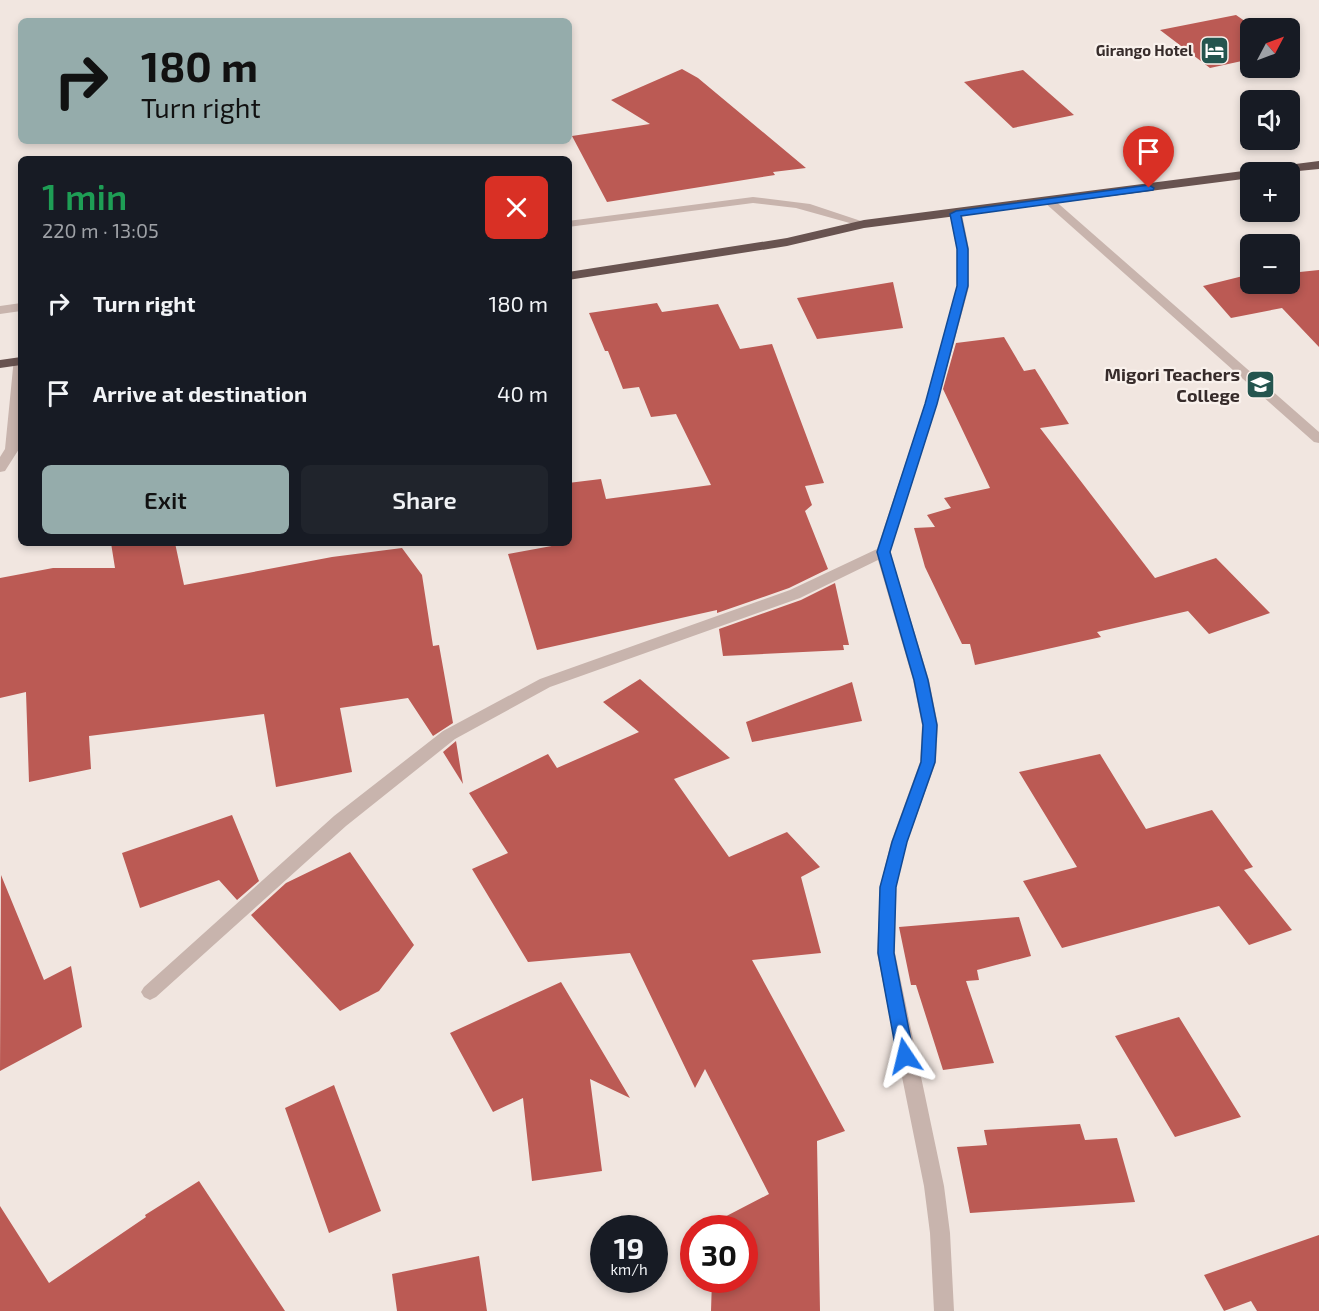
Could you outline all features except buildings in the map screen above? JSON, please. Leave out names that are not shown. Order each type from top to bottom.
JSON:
[{"type":"highway","points":[[1300,167],[1319,165]]},
{"type":"highway","points":[[572,275],[787,242],[864,224],[956,214],[1240,175]]},
{"type":"highway","points":[[0,364],[18,361]]},
{"type":"street","points":[[572,223],[753,200],[806,205],[864,224]]},
{"type":"street","points":[[1048,200],[1319,439]]},
{"type":"street","points":[[944,1311],[940,1233],[934,1186],[886,953],[888,887],[899,842],[928,762],[930,725],[918,670],[883,552],[931,404],[963,286],[963,249],[956,214]]},
{"type":"street","points":[[0,310],[18,307]]},
{"type":"street","points":[[0,468],[12,449],[18,383]]},
{"type":"street","points":[[150,992],[340,821],[449,735],[544,683],[795,594],[883,552]]},
{"type":"place","name":"Girango Hotel","points":[[1214,50]]},
{"type":"place","name":"Migori Teachers College","points":[[1261,384]]},
{"type":"route","points":[[905,1056],[886,953],[888,887],[899,842],[928,762],[930,725],[921,680],[883,552],[931,404],[963,286],[963,249],[956,214],[1149,188]]}]
